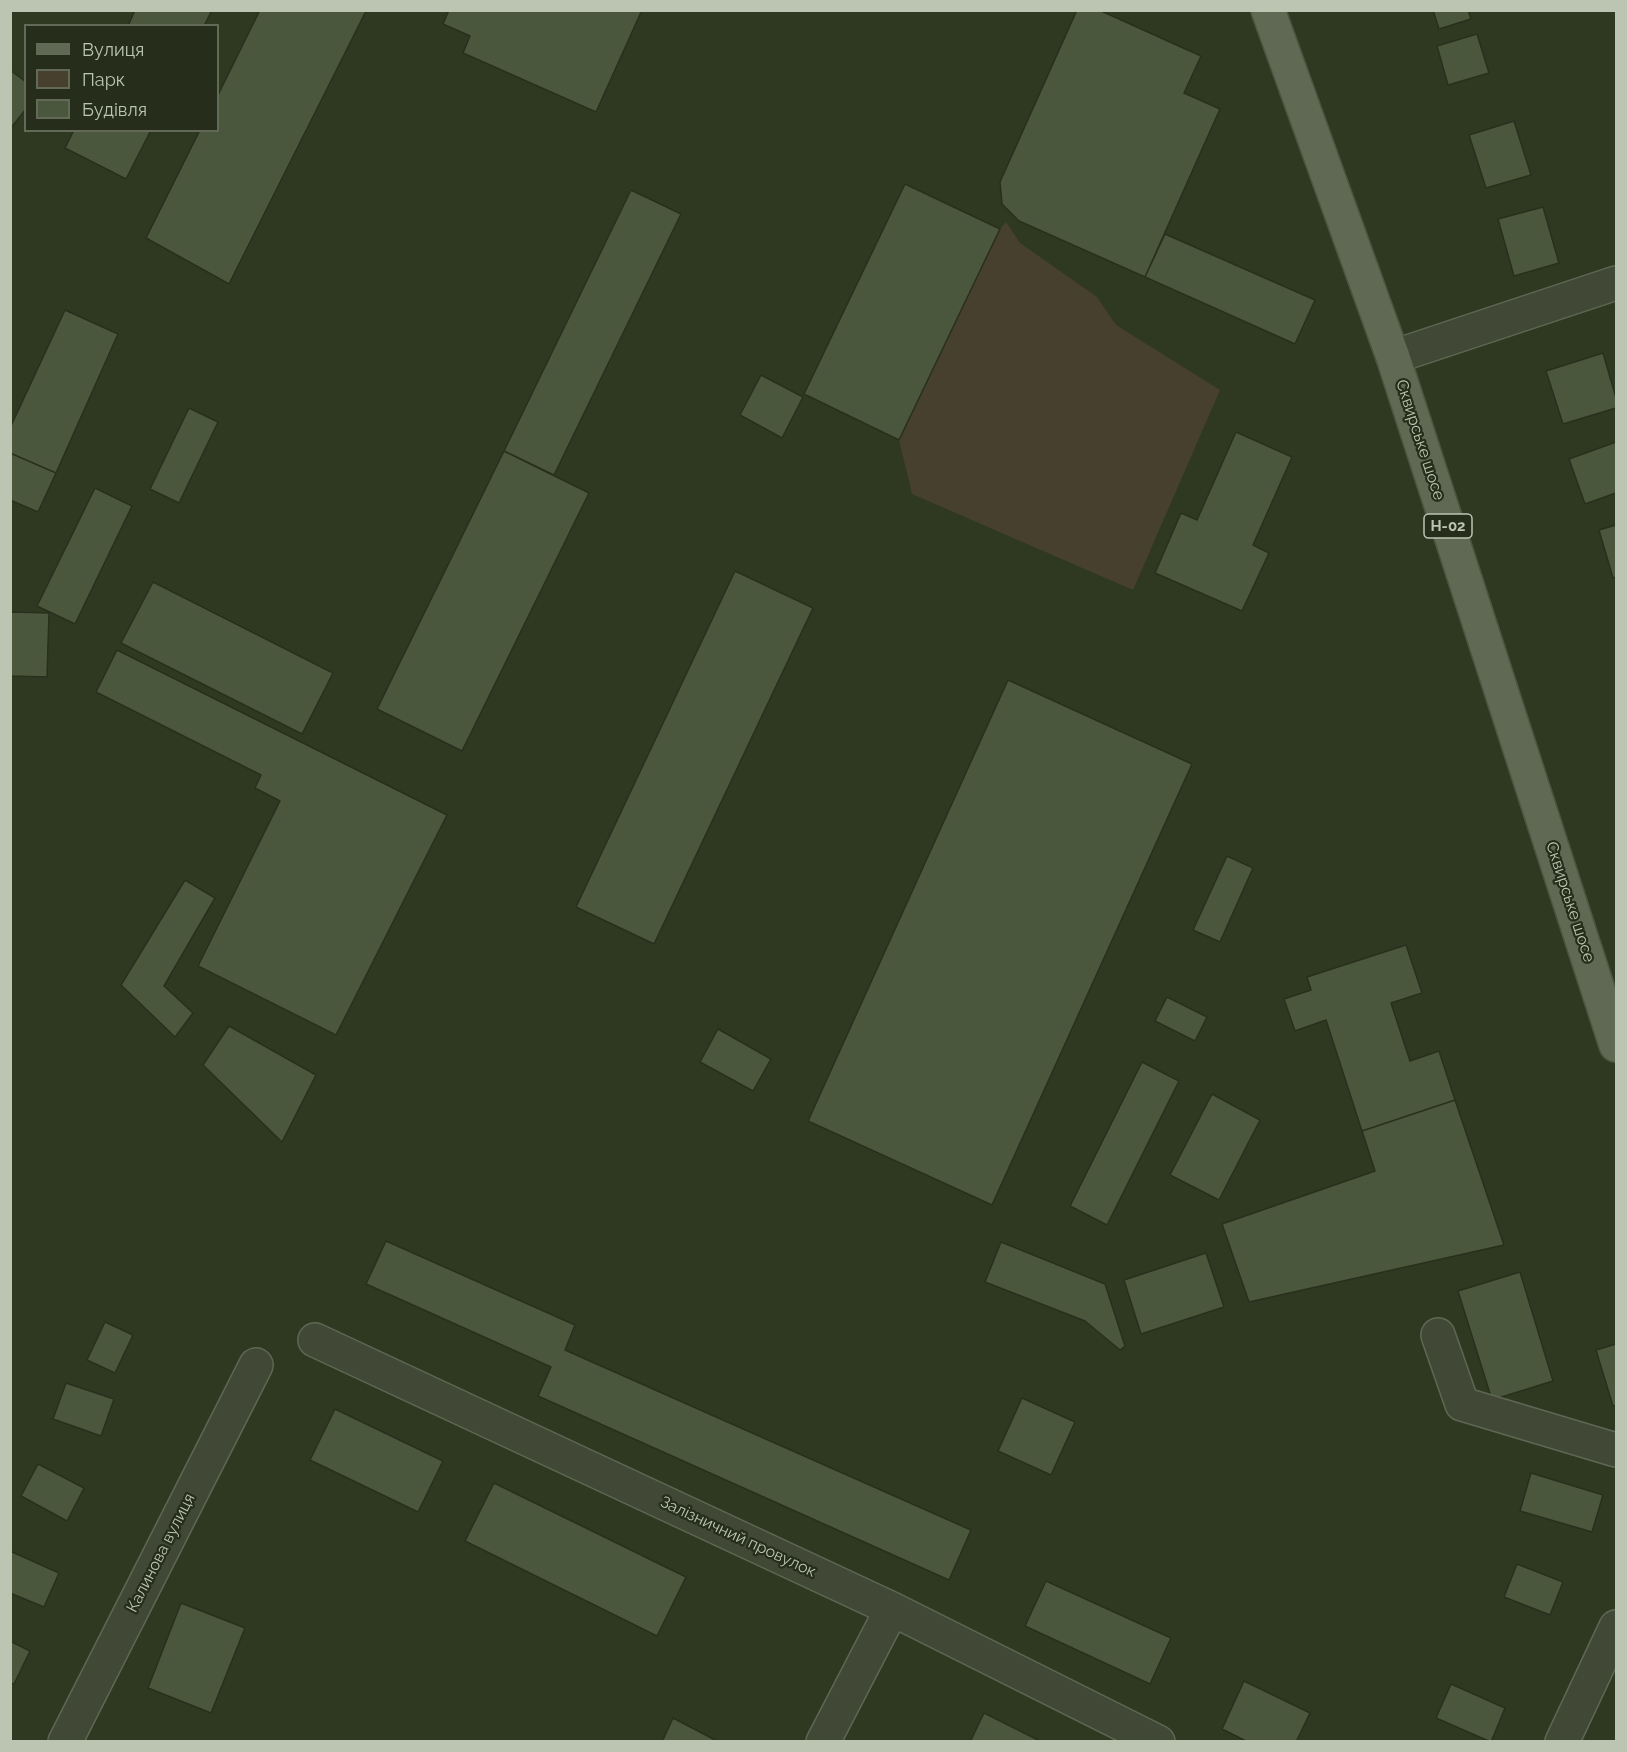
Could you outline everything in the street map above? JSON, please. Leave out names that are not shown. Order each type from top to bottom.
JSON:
[{"type":"main road","name":"Сквирське шосе","points":[[1268,10],[1393,357],[1617,1045]]},
{"type":"street","points":[[1393,357],[1617,283]]},
{"type":"street","points":[[1438,1335],[1462,1404],[1617,1450]]},
{"type":"street","name":"Залізничний провулок","points":[[315,1340],[892,1609],[1158,1742]]},
{"type":"street","name":"Калинова вулиця","points":[[65,1742],[256,1365]]},
{"type":"street","points":[[823,1742],[892,1609]]},
{"type":"street","points":[[1562,1742],[1617,1627]]},
{"type":"green space","points":[[1006,222],[1020,243],[1097,297],[1116,325],[1220,390],[1133,590],[912,494],[899,440],[1000,229]]},
{"type":"building","points":[[135,10],[212,10],[205,24],[129,24]]},
{"type":"building","points":[[260,10],[366,11],[229,284],[146,238],[199,132],[219,132],[219,93]]},
{"type":"building","points":[[449,10],[642,10],[596,112],[463,53],[470,36],[443,24]]},
{"type":"building","points":[[1077,10],[1099,10],[1201,56],[1184,93],[1220,109],[1145,277],[1019,221],[1002,204],[1000,182]]},
{"type":"building","points":[[1433,10],[1468,10],[1471,19],[1439,29]]},
{"type":"building","points":[[1477,34],[1489,73],[1448,85],[1437,46]]},
{"type":"building","points":[[10,70],[24,80],[24,112],[10,129]]},
{"type":"building","points":[[1514,121],[1531,175],[1486,188],[1469,135]]},
{"type":"building","points":[[73,132],[150,132],[126,179],[65,148]]},
{"type":"building","points":[[905,184],[1000,229],[899,440],[804,394]]},
{"type":"building","points":[[631,190],[681,214],[554,475],[504,451]]},
{"type":"building","points":[[1543,207],[1559,263],[1514,276],[1498,219]]},
{"type":"building","points":[[1165,234],[1315,300],[1295,344],[1145,277]]},
{"type":"building","points":[[65,310],[118,334],[56,473],[10,453],[10,428]]},
{"type":"building","points":[[1603,353],[1616,398],[1616,408],[1563,424],[1546,371]]},
{"type":"building","points":[[761,375],[803,397],[782,438],[740,415]]},
{"type":"building","points":[[189,408],[218,422],[179,503],[150,489]]},
{"type":"building","points":[[1236,432],[1292,457],[1253,545],[1269,553],[1242,611],[1155,573],[1181,513],[1197,520]]},
{"type":"building","points":[[1616,442],[1616,493],[1585,504],[1569,459]]},
{"type":"building","points":[[504,451],[589,493],[462,751],[377,709]]},
{"type":"building","points":[[10,453],[56,473],[38,512],[10,500]]},
{"type":"building","points":[[95,488],[132,506],[75,624],[37,606]]},
{"type":"building","points":[[1616,525],[1616,577],[1613,578],[1599,530]]},
{"type":"building","points":[[735,571],[813,608],[654,944],[576,907]]},
{"type":"building","points":[[153,582],[333,673],[302,734],[121,643]]},
{"type":"building","points":[[10,612],[49,613],[47,677],[10,676]]},
{"type":"building","points":[[117,650],[447,815],[336,1035],[198,966],[280,801],[255,788],[261,775],[96,692]]},
{"type":"building","points":[[1008,680],[1192,764],[992,1205],[808,1121]]},
{"type":"building","points":[[1227,856],[1253,868],[1220,942],[1193,930]]},
{"type":"building","points":[[185,880],[215,898],[164,986],[193,1013],[175,1037],[121,985]]},
{"type":"building","points":[[1406,945],[1422,993],[1391,1003],[1410,1061],[1439,1051],[1455,1100],[1362,1131],[1326,1020],[1295,1031],[1284,999],[1311,990],[1307,977]]},
{"type":"building","points":[[1167,997],[1207,1017],[1195,1041],[1155,1021]]},
{"type":"building","points":[[229,1026],[316,1075],[282,1142],[203,1065]]},
{"type":"building","points":[[718,1029],[771,1059],[753,1091],[700,1062]]},
{"type":"building","points":[[1142,1062],[1179,1081],[1107,1225],[1070,1206]]},
{"type":"building","points":[[1212,1094],[1260,1120],[1219,1200],[1170,1175]]},
{"type":"building","points":[[1455,1100],[1504,1245],[1249,1302],[1222,1224],[1375,1171],[1362,1131]]},
{"type":"building","points":[[386,1241],[575,1325],[565,1350],[971,1530],[949,1580],[538,1396],[551,1367],[366,1284]]},
{"type":"building","points":[[1001,1242],[1105,1284],[1125,1346],[1120,1350],[1085,1321],[985,1282]]},
{"type":"building","points":[[1206,1253],[1224,1307],[1141,1334],[1124,1280]]},
{"type":"building","points":[[1520,1272],[1553,1381],[1492,1400],[1458,1291]]},
{"type":"building","points":[[105,1322],[133,1335],[115,1373],[87,1360]]},
{"type":"building","points":[[1616,1344],[1616,1405],[1613,1406],[1596,1350]]},
{"type":"building","points":[[66,1383],[114,1399],[101,1436],[53,1419]]},
{"type":"building","points":[[1022,1398],[1075,1422],[1051,1475],[998,1451]]},
{"type":"building","points":[[335,1409],[443,1461],[418,1512],[310,1460]]},
{"type":"building","points":[[38,1464],[84,1488],[67,1521],[21,1496]]},
{"type":"building","points":[[1531,1473],[1603,1495],[1592,1532],[1520,1511]]},
{"type":"building","points":[[494,1483],[686,1577],[657,1636],[465,1541]]},
{"type":"building","points":[[10,1551],[59,1573],[44,1607],[10,1593]]},
{"type":"building","points":[[1517,1564],[1563,1582],[1550,1615],[1504,1597]]},
{"type":"building","points":[[1046,1581],[1171,1638],[1150,1684],[1025,1626]]},
{"type":"building","points":[[181,1603],[245,1628],[211,1713],[148,1688]]},
{"type":"building","points":[[10,1641],[30,1651],[14,1684],[10,1683]]},
{"type":"building","points":[[1244,1681],[1310,1713],[1296,1742],[1248,1742],[1222,1729]]},
{"type":"building","points":[[1451,1684],[1505,1708],[1491,1742],[1436,1718]]},
{"type":"building","points":[[984,1713],[1042,1742],[970,1742]]},
{"type":"building","points":[[673,1718],[719,1742],[662,1742]]}]
